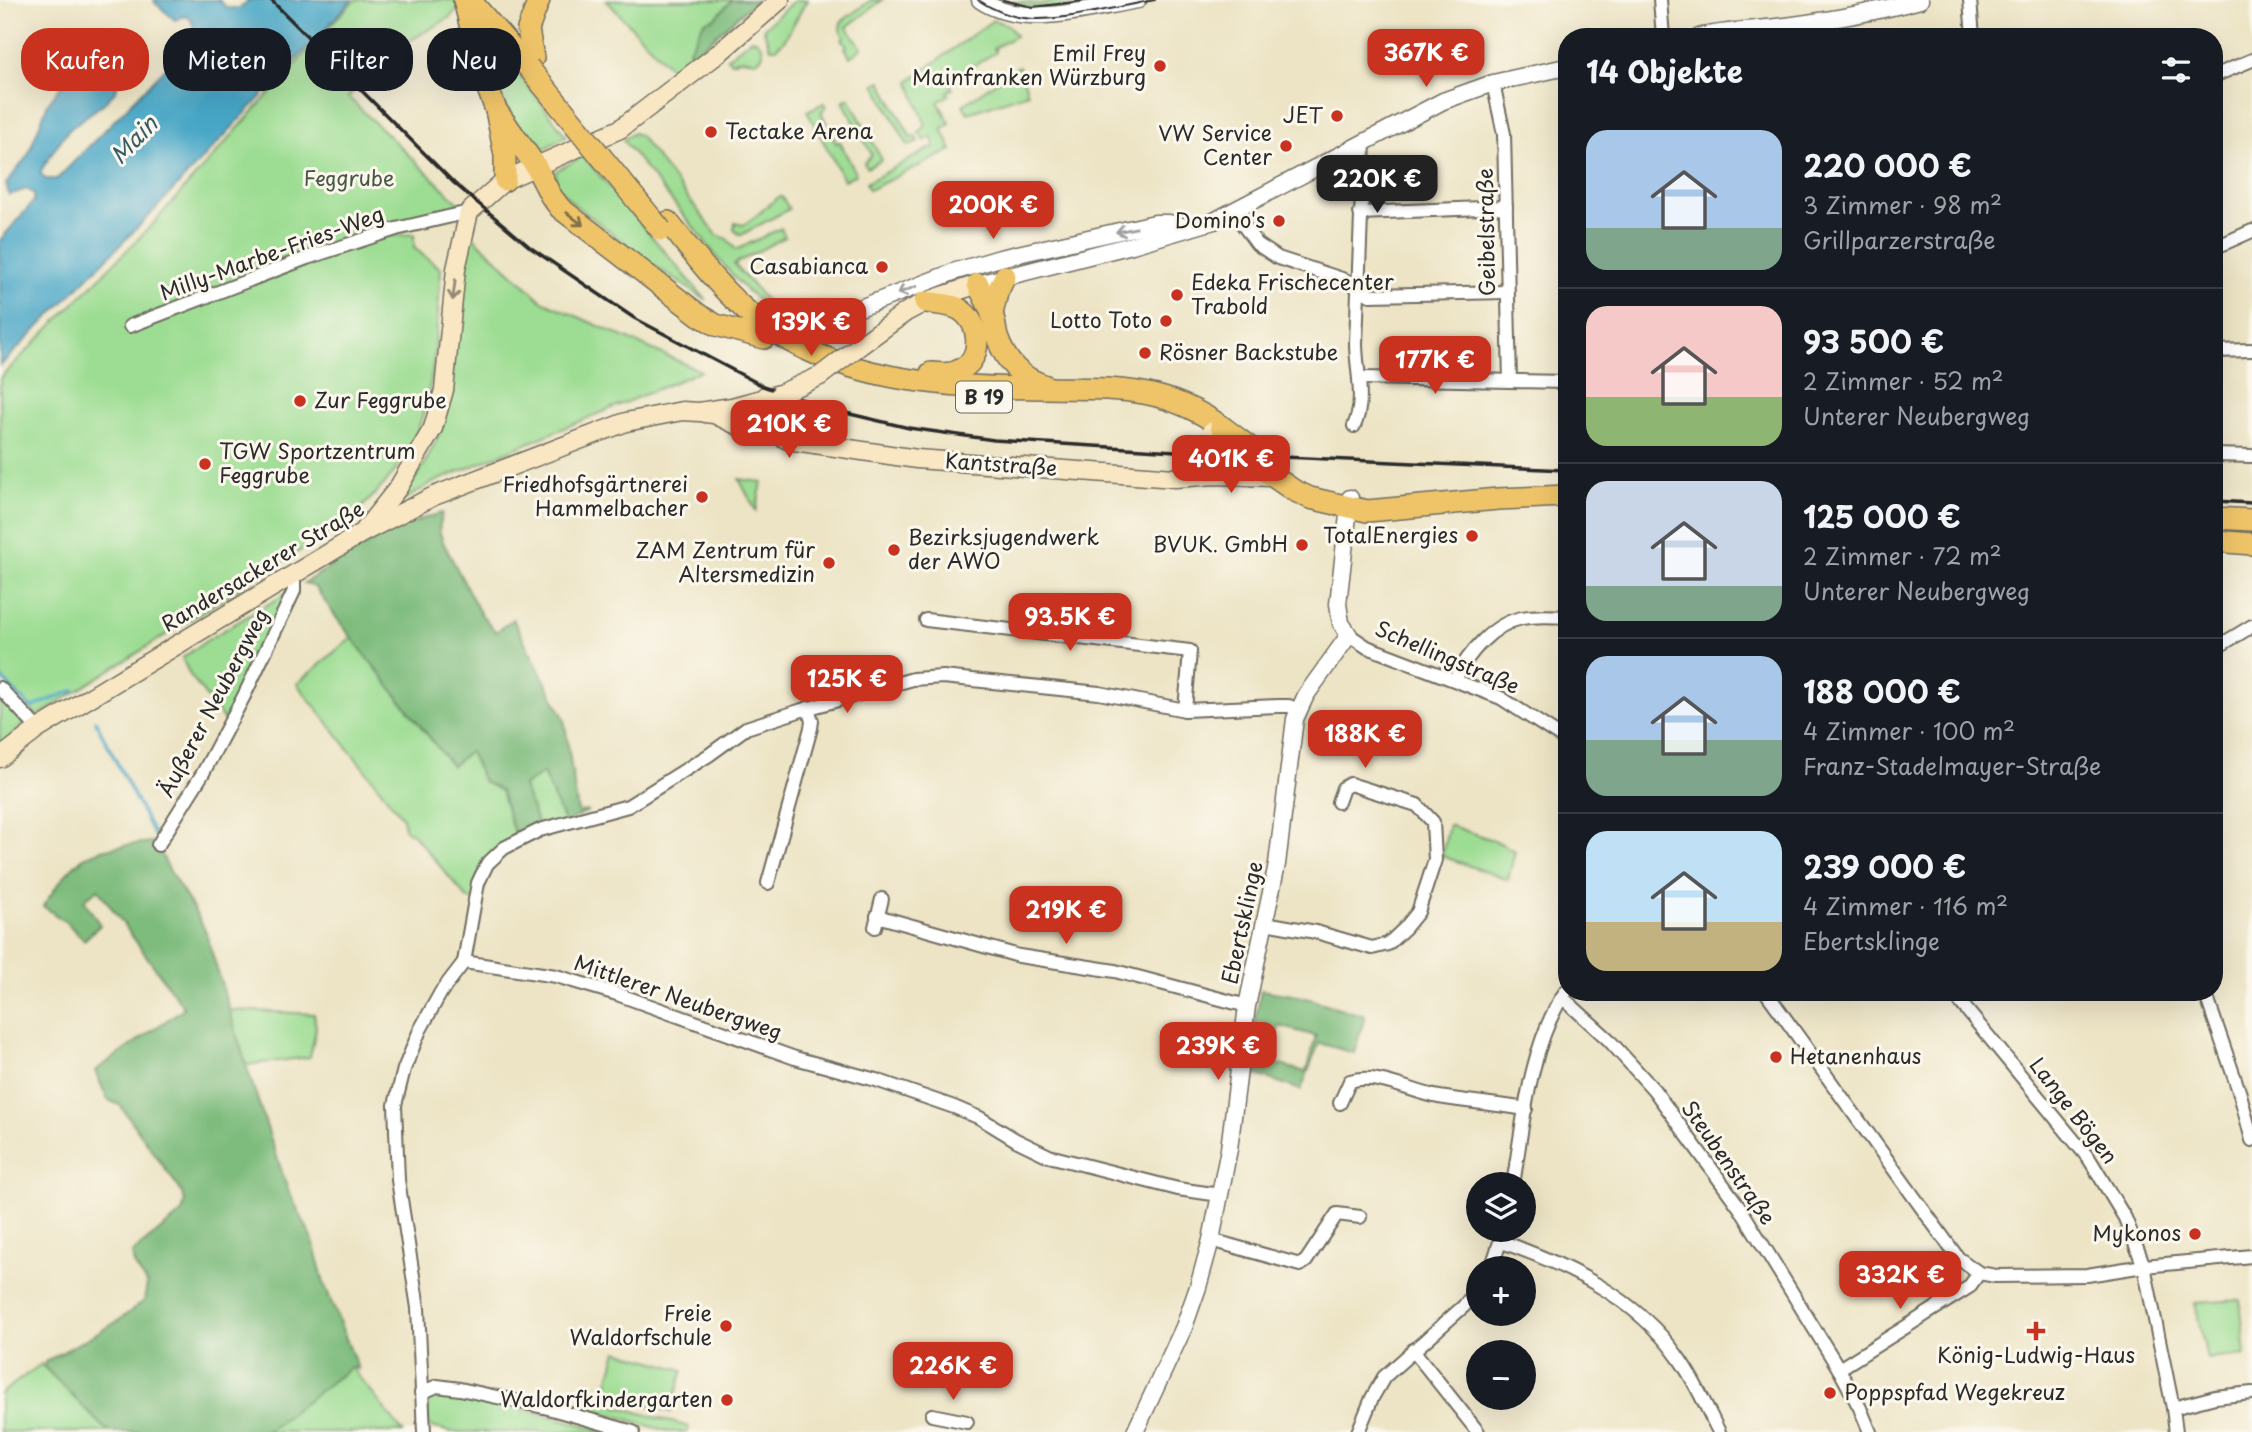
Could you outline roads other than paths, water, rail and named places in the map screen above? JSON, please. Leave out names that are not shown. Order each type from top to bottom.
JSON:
[{"type":"main road","points":[[464,0],[478,47],[483,76],[496,110],[505,155],[505,180]]},
{"type":"main road","name":"B 19","points":[[470,0],[665,226],[716,281],[771,330],[814,353],[863,370],[903,378],[969,386],[1121,389],[1152,393],[1202,413],[1213,429]]},
{"type":"main road","name":"B 19","points":[[485,0],[665,226],[705,284],[730,311],[779,330],[798,357],[852,378],[896,387],[984,397],[1118,398],[1172,409],[1213,429],[1263,466],[1367,511],[1558,496]]},
{"type":"main road","points":[[533,58],[528,29],[539,0]]},
{"type":"main road","points":[[362,533],[398,488],[433,428],[444,390],[456,269],[467,217],[505,180],[621,128],[719,53],[780,0]]},
{"type":"main road","points":[[496,110],[535,165],[560,208],[699,315],[716,325],[779,330]]},
{"type":"main road","points":[[992,314],[1005,276]]},
{"type":"main road","points":[[978,284],[992,314],[997,336],[1011,363],[1030,381],[1055,388]]},
{"type":"main road","name":"Randersackerer Straße","points":[[0,758],[38,729],[362,533],[434,496],[626,422],[732,407],[773,395],[820,376],[906,312],[925,302],[978,284]]},
{"type":"main road","points":[[753,316],[779,330],[885,365],[936,373],[951,373],[963,369],[971,361],[978,338],[970,318],[954,307],[925,302]]},
{"type":"main road","points":[[773,395],[768,414],[777,434]]},
{"type":"main road","name":"Kantstraße","points":[[773,395],[786,424],[794,433],[815,444]]},
{"type":"main road","name":"Kantstraße","points":[[692,411],[714,414],[755,433],[777,434],[788,440],[917,459],[1188,477],[1263,466]]},
{"type":"main road","points":[[1188,477],[1202,470],[1214,455],[1213,429]]},
{"type":"main road","name":"B 19","points":[[1350,503],[1498,488],[1558,486]]},
{"type":"main road","points":[[2223,518],[2252,520]]},
{"type":"main road","points":[[2223,528],[2252,530]]},
{"type":"main road","points":[[2223,542],[2252,544]]},
{"type":"street","points":[[980,0],[999,10],[1021,16],[1139,0]]},
{"type":"street","points":[[1660,0],[1662,28]]},
{"type":"street","points":[[1759,28],[1830,19],[1920,0]]},
{"type":"street","points":[[1970,0],[1972,28]]},
{"type":"street","points":[[2223,72],[2252,60]]},
{"type":"street","name":"Randersackerer Straße","points":[[978,284],[1192,229],[1233,211],[1443,101],[1493,83],[1558,69]]},
{"type":"street","name":"Geibelstraße","points":[[1493,83],[1504,134],[1510,381]]},
{"type":"street","points":[[1354,426],[1361,378],[1356,363],[1364,141]]},
{"type":"street","points":[[1360,213],[1506,207]]},
{"type":"street","points":[[1233,211],[1257,244],[1278,258],[1345,280],[1370,295],[1507,292]]},
{"type":"street","name":"Milly-Marbe-Fries-Weg","points":[[130,326],[307,258],[396,229],[467,217]]},
{"type":"street","points":[[779,330],[839,316],[956,271],[1021,253],[1155,223],[1169,223],[1192,229]]},
{"type":"street","points":[[2223,244],[2252,231]]},
{"type":"street","points":[[2223,351],[2252,350]]},
{"type":"street","points":[[1361,378],[1558,382]]},
{"type":"street","points":[[2223,455],[2252,456]]},
{"type":"street","points":[[1349,635],[1341,623],[1338,604],[1350,503]]},
{"type":"street","name":"Äußerer Neubergweg","points":[[158,845],[203,773],[244,696],[293,592],[294,575]]},
{"type":"street","points":[[1455,680],[1472,652],[1486,637],[1506,624],[1520,618],[1558,617]]},
{"type":"street","points":[[926,620],[1190,651],[1185,710]]},
{"type":"street","points":[[2223,644],[2252,626]]},
{"type":"street","name":"Schellingstraße","points":[[1349,635],[1367,647],[1501,698],[1558,735]]},
{"type":"street","name":"Ebertsklinge","points":[[1136,1432],[1184,1327],[1211,1240],[1233,1120],[1237,1067],[1247,1006],[1278,853],[1293,728],[1298,710],[1349,635]]},
{"type":"street","points":[[424,1432],[418,1308],[398,1180],[395,1105],[404,1069],[420,1030],[441,992],[464,962],[478,883],[487,864],[503,848],[540,830],[628,806],[709,755],[746,728],[914,679],[943,677],[1099,693],[1185,710],[1289,706],[1298,710]]},
{"type":"street","points":[[0,688],[38,729]]},
{"type":"street","points":[[768,883],[811,728],[808,708]]},
{"type":"street","points":[[1265,923],[1316,932],[1372,948],[1388,944],[1418,912],[1435,860],[1433,822],[1417,805],[1369,788],[1350,784],[1343,788],[1338,802]]},
{"type":"street","points":[[882,899],[876,921],[1007,953],[1115,971],[1247,1006]]},
{"type":"street","name":"Mittlerer Neubergweg","points":[[464,962],[556,976],[617,994],[794,1058],[876,1080],[954,1107],[1049,1156],[1178,1189],[1220,1195]]},
{"type":"street","points":[[1515,1172],[1526,1109],[1542,1045],[1551,1015],[1559,1001]]},
{"type":"street","name":"Steubenstraße","points":[[1571,1001],[1654,1090],[1740,1208],[1839,1370],[1870,1432]]},
{"type":"street","points":[[1772,1001],[1958,1258],[1979,1273],[1996,1276],[2087,1275],[2144,1266],[2252,1256]]},
{"type":"street","name":"Lange Bögen","points":[[1959,1001],[2090,1160],[2125,1218],[2144,1266],[2176,1432]]},
{"type":"street","points":[[2208,1001],[2250,1124],[2252,1140]]},
{"type":"street","points":[[1340,1103],[1350,1081],[1365,1077],[1416,1093],[1526,1109]]},
{"type":"street","points":[[1211,1240],[1300,1265],[1306,1261],[1334,1212],[1360,1217]]},
{"type":"street","points":[[1515,1242],[1614,1294],[1646,1320],[1678,1355],[1719,1432]]},
{"type":"street","points":[[1839,1370],[1969,1287],[1979,1273]]},
{"type":"street","points":[[1358,1432],[1384,1377],[1466,1303]]},
{"type":"street","points":[[1413,1350],[1478,1432]]},
{"type":"street","points":[[421,1392],[437,1386],[460,1389],[555,1410],[633,1432]]},
{"type":"street","points":[[2173,1408],[2215,1396],[2252,1393]]},
{"type":"street","points":[[932,1415],[953,1426],[967,1422]]},
{"type":"water","points":[[154,0],[219,0],[227,8],[240,8],[249,0],[352,0],[326,28],[305,28],[305,50],[291,65],[291,28],[194,28],[190,18],[185,16],[175,20]]},
{"type":"water","name":"Main","points":[[163,71],[163,91],[266,91],[145,220],[0,366],[0,240],[34,201],[34,194],[27,189],[9,195],[6,184],[28,155],[48,103],[57,91],[114,91],[102,105],[68,131],[40,172],[45,179],[57,179],[143,91],[149,91],[149,85]]},
{"type":"waterway","points":[[0,677],[31,708],[74,690]]},
{"type":"waterway","points":[[95,720],[154,835]]},
{"type":"tram line","points":[[978,0],[1006,14],[1038,19],[1071,16],[1155,0]]},
{"type":"tram line","points":[[1003,0],[1033,7],[1090,0]]},
{"type":"railway","points":[[271,0],[454,183],[531,248],[634,318],[763,386],[829,409],[909,428],[994,440],[1558,470]]},
{"type":"railway","points":[[2223,501],[2252,503]]},
{"type":"place","name":"Emil Frey Mainfranken Würzburg","points":[[1160,66]]},
{"type":"place","name":"JET","points":[[1337,116]]},
{"type":"place","name":"Tectake Arena","points":[[711,132]]},
{"type":"place","name":"VW Service Center","points":[[1286,146]]},
{"type":"place","name":"Domino's","points":[[1279,221]]},
{"type":"place","name":"Casabianca","points":[[882,267]]},
{"type":"place","name":"Edeka Frischecenter Trabold","points":[[1177,295]]},
{"type":"place","name":"Lotto Toto","points":[[1166,321]]},
{"type":"place","name":"Rösner Backstube","points":[[1145,353]]},
{"type":"place","name":"Zur Feggrube","points":[[300,401]]},
{"type":"place","name":"TGW Sportzentrum Feggrube","points":[[205,464]]},
{"type":"place","name":"Friedhofsgärtnerei Hammelbacher","points":[[702,497]]},
{"type":"place","name":"TotalEnergies","points":[[1472,536]]},
{"type":"place","name":"BVUK. GmbH","points":[[1302,545]]},
{"type":"place","name":"Bezirksjugendwerk der AWO","points":[[894,550]]},
{"type":"place","name":"ZAM Zentrum für Altersmedizin","points":[[829,563]]},
{"type":"place","name":"Hetanenhaus","points":[[1776,1057]]},
{"type":"place","name":"Mykonos","points":[[2195,1234]]},
{"type":"place","name":"Freie Waldorfschule","points":[[726,1326]]},
{"type":"place","name":"König-Ludwig-Haus","points":[[2036,1331]]},
{"type":"place","name":"Poppspfad Wegekreuz","points":[[1830,1393]]},
{"type":"place","name":"Waldorfkindergarten","points":[[727,1400]]},
{"type":"park label","name":"Feggrube","points":[[349,179]]}]
